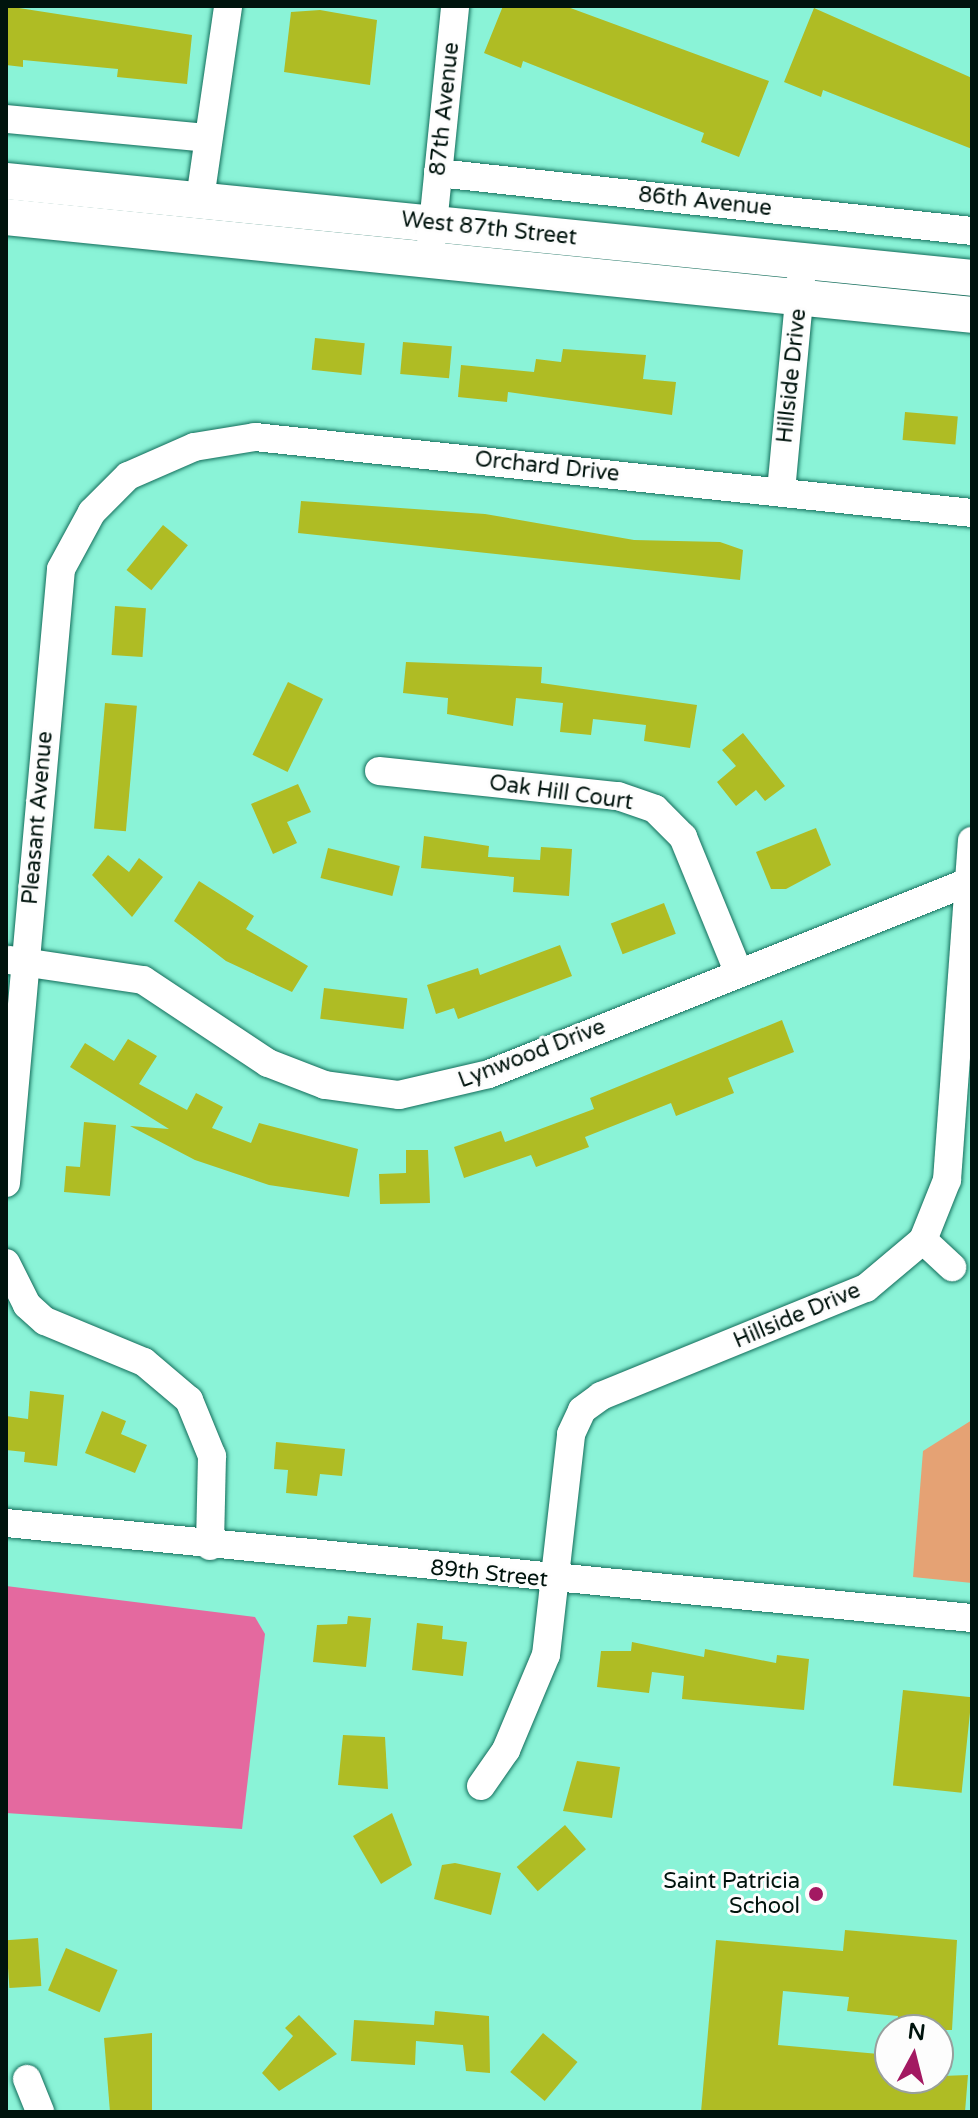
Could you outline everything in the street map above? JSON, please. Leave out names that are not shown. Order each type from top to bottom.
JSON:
[{"type":"main road","name":"West 87th Street","points":[[6,181],[972,278]]},
{"type":"main road","name":"West 87th Street","points":[[6,217],[972,315]]},
{"type":"street","points":[[200,199],[228,6]]},
{"type":"street","name":"87th Avenue","points":[[430,261],[455,6]]},
{"type":"street","points":[[6,119],[208,138]]},
{"type":"street","name":"86th Avenue","points":[[438,173],[972,231]]},
{"type":"street","name":"Hillside Drive","points":[[781,491],[803,261]]},
{"type":"street","name":"Orchard Drive","points":[[128,476],[194,447],[255,437],[972,513]]},
{"type":"street","name":"Pleasant Avenue","points":[[6,1183],[15,961],[61,569],[92,512],[128,476]]},
{"type":"street","name":"Oak Hill Court","points":[[379,771],[618,796],[655,809],[683,837],[738,971]]},
{"type":"street","name":"Hillside Drive","points":[[481,1786],[536,1684],[560,1582],[571,1434],[582,1410],[601,1396],[866,1288],[923,1240],[947,1180],[972,841]]},
{"type":"street","name":"Lynwood Drive","points":[[15,961],[143,980],[268,1063],[325,1085],[399,1095],[489,1074],[738,971],[968,882]]},
{"type":"street","points":[[923,1240],[952,1267]]},
{"type":"street","points":[[6,1263],[27,1305],[45,1321],[144,1362],[189,1400],[212,1456],[210,1546]]},
{"type":"street","name":"89th Street","points":[[6,1523],[560,1582],[972,1618]]},
{"type":"street","points":[[27,2079],[40,2112]]},
{"type":"shaded area","points":[[972,1420],[972,1583],[913,1577],[923,1451]]},
{"type":"shaded area","points":[[6,1586],[255,1617],[265,1634],[242,1829],[6,1813]]},
{"type":"building","points":[[6,6],[192,35],[187,84],[117,77],[118,69],[23,60],[23,67],[6,65]]},
{"type":"building","points":[[503,6],[565,6],[769,81],[739,157],[701,142],[704,133],[523,61],[521,68],[484,53]]},
{"type":"building","points":[[814,8],[972,78],[972,149],[823,90],[821,97],[784,82]]},
{"type":"building","points":[[320,10],[377,20],[370,85],[284,72],[291,12]]},
{"type":"building","points":[[315,338],[365,343],[361,375],[312,370]]},
{"type":"building","points":[[403,342],[452,346],[449,378],[400,374]]},
{"type":"building","points":[[563,349],[646,355],[643,379],[676,382],[672,415],[508,392],[507,402],[458,397],[461,365],[534,372],[536,359],[561,362]]},
{"type":"building","points":[[905,412],[958,417],[955,445],[903,440]]},
{"type":"building","points":[[301,501],[485,514],[634,540],[720,542],[743,550],[740,580],[298,533]]},
{"type":"building","points":[[163,525],[188,545],[151,590],[126,570]]},
{"type":"building","points":[[115,606],[146,608],[143,657],[112,655]]},
{"type":"building","points":[[406,662],[542,667],[541,683],[697,705],[690,748],[644,741],[646,725],[593,719],[591,735],[560,732],[563,703],[516,698],[513,726],[447,714],[448,698],[403,693]]},
{"type":"building","points":[[288,682],[323,699],[288,772],[252,755]]},
{"type":"building","points":[[105,703],[137,706],[126,831],[94,829]]},
{"type":"building","points":[[743,733],[785,786],[765,801],[756,790],[736,806],[717,782],[736,766],[722,750]]},
{"type":"building","points":[[298,784],[311,812],[287,822],[297,843],[273,854],[251,804]]},
{"type":"building","points":[[816,828],[831,865],[786,889],[771,889],[756,852]]},
{"type":"building","points":[[424,836],[489,846],[488,857],[540,860],[541,847],[572,849],[569,896],[513,892],[514,877],[421,868]]},
{"type":"building","points":[[328,848],[400,866],[392,896],[321,878]]},
{"type":"building","points":[[108,855],[129,872],[139,858],[163,877],[132,917],[92,875]]},
{"type":"building","points":[[199,881],[254,916],[246,929],[308,966],[292,992],[226,961],[174,921]]},
{"type":"building","points":[[664,903],[676,934],[623,954],[611,923]]},
{"type":"building","points":[[560,945],[572,976],[458,1019],[454,1008],[436,1014],[427,985],[478,968],[480,975]]},
{"type":"building","points":[[324,988],[407,998],[404,1029],[320,1019]]},
{"type":"building","points":[[782,1020],[794,1052],[728,1078],[734,1093],[676,1116],[671,1103],[585,1137],[589,1147],[536,1167],[531,1155],[464,1178],[454,1147],[501,1131],[505,1142],[594,1109],[590,1098]]},
{"type":"building","points":[[128,1039],[157,1056],[139,1084],[187,1110],[196,1093],[223,1107],[212,1128],[251,1143],[259,1123],[358,1149],[349,1197],[269,1185],[195,1160],[130,1126],[169,1129],[70,1067],[85,1043],[114,1061]]},
{"type":"building","points":[[84,1122],[116,1125],[110,1196],[64,1192],[66,1166],[80,1167]]},
{"type":"building","points":[[406,1150],[428,1150],[430,1203],[380,1204],[379,1174],[406,1173]]},
{"type":"building","points":[[30,1391],[64,1395],[57,1466],[24,1462],[25,1452],[6,1450],[6,1416],[28,1419]]},
{"type":"building","points":[[102,1411],[126,1421],[121,1434],[147,1445],[135,1473],[85,1453]]},
{"type":"building","points":[[276,1442],[345,1449],[342,1476],[320,1474],[317,1496],[286,1493],[288,1470],[274,1469]]},
{"type":"building","points":[[348,1616],[371,1618],[366,1667],[313,1662],[317,1625],[347,1624]]},
{"type":"building","points":[[417,1623],[443,1626],[442,1639],[467,1642],[463,1676],[412,1670]]},
{"type":"building","points":[[632,1642],[704,1657],[705,1649],[776,1663],[777,1655],[809,1659],[804,1710],[682,1699],[684,1676],[652,1672],[649,1693],[597,1687],[601,1651],[631,1651]]},
{"type":"building","points":[[903,1690],[972,1697],[962,1793],[893,1785]]},
{"type":"building","points":[[343,1735],[385,1737],[388,1789],[338,1785]]},
{"type":"building","points":[[577,1761],[620,1767],[612,1818],[563,1811]]},
{"type":"building","points":[[392,1813],[412,1865],[381,1884],[353,1836]]},
{"type":"building","points":[[565,1825],[586,1849],[538,1891],[517,1867]]},
{"type":"building","points":[[455,1863],[501,1873],[491,1915],[434,1899],[442,1865]]},
{"type":"building","points":[[845,1930],[957,1940],[953,2014],[847,2011],[849,1997],[783,1991],[778,2045],[874,2054],[874,2094],[954,2094],[954,2076],[968,2075],[965,2112],[701,2112],[716,1940],[843,1951]]},
{"type":"building","points":[[38,1938],[41,1986],[9,1988],[6,1940]]},
{"type":"building","points":[[66,1948],[118,1970],[100,2012],[48,1990]]},
{"type":"building","points":[[435,2011],[489,2016],[490,2073],[466,2071],[463,2045],[416,2041],[415,2065],[351,2061],[354,2020],[434,2025]]},
{"type":"building","points":[[299,2015],[337,2054],[279,2091],[262,2073],[293,2036],[285,2028]]},
{"type":"building","points":[[152,2033],[152,2112],[110,2112],[104,2038]]},
{"type":"building","points":[[543,2033],[577,2062],[545,2101],[510,2072]]},
{"type":"place","name":"Saint Patricia School","points":[[816,1894]]}]
